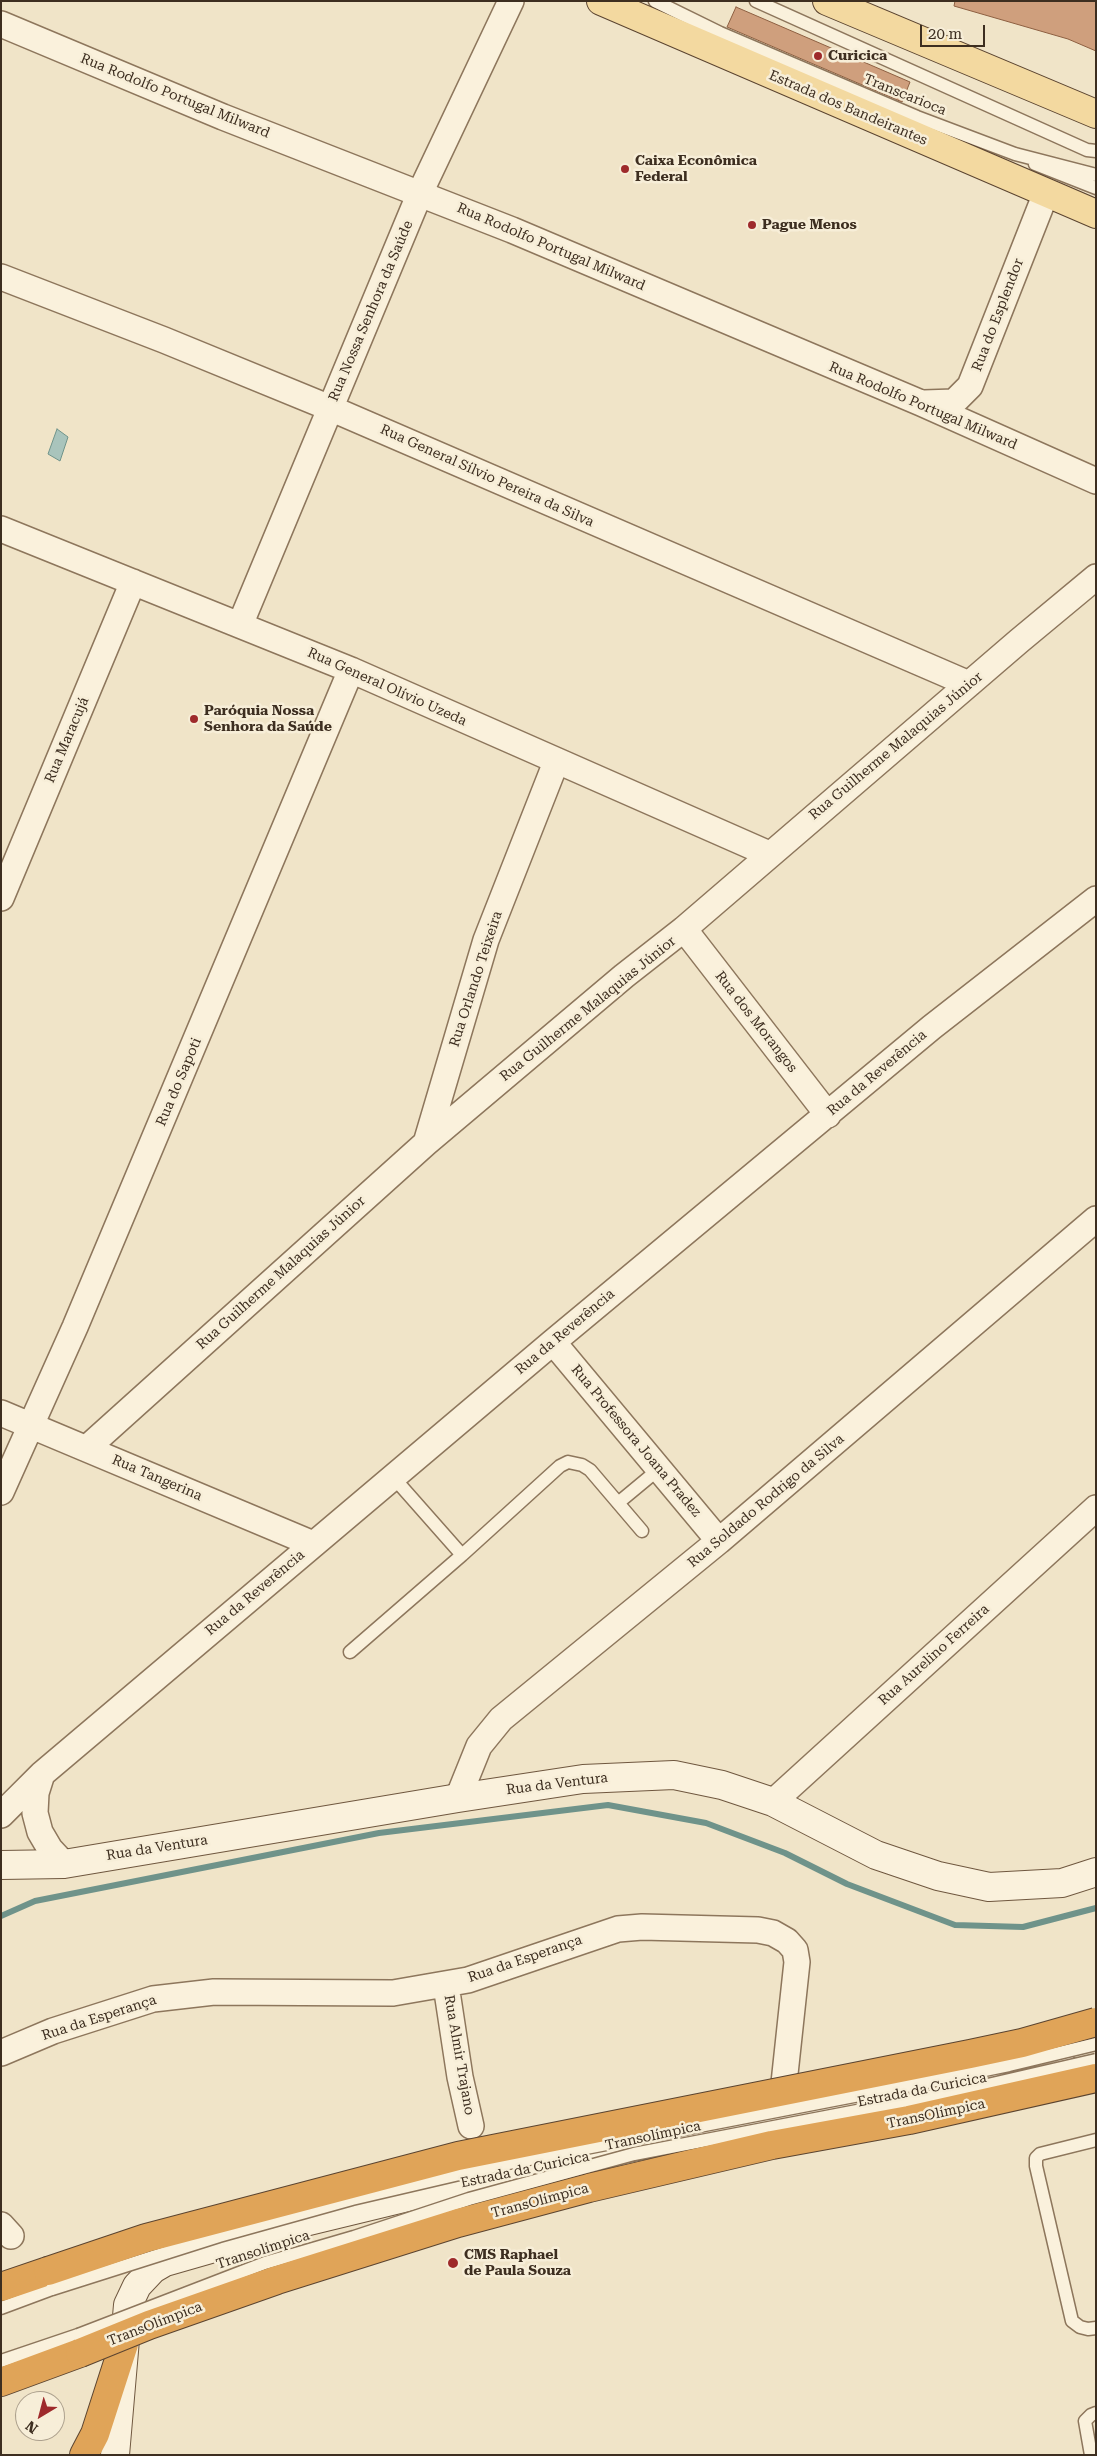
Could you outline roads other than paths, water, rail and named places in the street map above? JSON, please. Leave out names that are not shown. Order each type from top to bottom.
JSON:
[{"type":"highway","name":"TransOlímpica","points":[[1,2287],[50,2280],[182,2228],[458,2156],[970,2054],[1022,2043],[1096,2022]]},
{"type":"highway","name":"TransOlímpica","points":[[1,2382],[79,2344],[149,2325],[277,2280],[468,2220],[589,2188],[762,2147],[909,2120],[1096,2078]]},
{"type":"highway","points":[[84,2455],[98,2426],[124,2344]]},
{"type":"main road","name":"Estrada dos Bandeirantes","points":[[601,1],[1096,214]]},
{"type":"main road","points":[[827,1],[1096,114]]},
{"type":"street","name":"Rua Nossa Senhora da Saúde","points":[[240,625],[420,193],[511,1]]},
{"type":"street","name":"Rua Rodolfo Portugal Milward","points":[[1,24],[223,117],[420,193],[921,403],[1096,481]]},
{"type":"street","name":"Rua do Esplendor","points":[[921,403],[954,402],[970,386],[1046,193]]},
{"type":"street","name":"Rua General Sílvio Pereira da Silva","points":[[1,277],[164,340],[330,408],[969,684]]},
{"type":"street","name":"Rua General Olívio Uzeda","points":[[1,529],[351,670],[556,762],[769,854]]},
{"type":"street","name":"Rua Guilherme Malaquias Júnior","points":[[87,1448],[426,1143],[624,976],[684,929],[769,854],[1096,577]]},
{"type":"street","name":"Rua Maracujá","points":[[1,898],[133,582]]},
{"type":"street","name":"Rua do Sapoti","points":[[1,1492],[29,1425],[82,1309],[351,670]]},
{"type":"street","name":"Rua Orlando Teixeira","points":[[426,1143],[486,940],[556,762]]},
{"type":"street","name":"Rua da Reverência","points":[[1,1815],[42,1774],[553,1342],[932,1027],[1096,898]]},
{"type":"street","name":"Rua dos Morangos","points":[[684,929],[828,1115]]},
{"type":"street","name":"Rua Soldado Rodrigo da Silva","points":[[458,1798],[480,1746],[501,1719],[719,1541],[1096,1219]]},
{"type":"street","name":"Rua Professora Joana Pradez","points":[[553,1342],[719,1541]]},
{"type":"street","name":"Rua Tangerina","points":[[1,1413],[313,1544]]},
{"type":"street","name":"Rua Aurelino Ferreira","points":[[773,1802],[1096,1508]]},
{"type":"street","points":[[42,1774],[36,1793],[35,1813],[50,1849],[64,1864]]},
{"type":"street","name":"Rua da Ventura","points":[[1,1865],[64,1864],[583,1779],[674,1775],[722,1785],[773,1802],[876,1855],[938,1876],[989,1887],[1062,1883],[1096,1872]]},
{"type":"street","name":"Rua da Esperança","points":[[1,2053],[53,2031],[153,1998],[214,1992],[375,1994],[446,1984],[496,1972],[587,1938],[618,1929],[652,1927],[758,1930],[773,1933],[787,1941],[795,1950],[797,1962],[780,2116]]},
{"type":"street","name":"Rua Almir Trajano","points":[[446,1984],[460,2078],[471,2126]]},
{"type":"street","name":"Estrada da Curicica","points":[[116,2455],[128,2305],[137,2286],[153,2269],[179,2257],[300,2223],[484,2178],[780,2116],[1026,2070],[1096,2067]]},
{"type":"lane","name":"Transcarioca","points":[[655,1],[720,34],[1015,154],[1096,175]]},
{"type":"lane","name":"Transcarioca","points":[[756,1],[1093,152]]},
{"type":"lane","points":[[1015,154],[1045,170],[1096,188]]},
{"type":"lane","points":[[350,1652],[462,1555],[560,1466],[568,1462],[582,1465],[590,1470],[642,1531]]},
{"type":"lane","points":[[618,1503],[659,1469]]},
{"type":"lane","points":[[394,1478],[462,1555]]},
{"type":"lane","name":"Transolímpica","points":[[1,2308],[50,2280],[352,2199],[498,2165],[925,2082],[1051,2056],[1096,2044]]},
{"type":"lane","name":"Transolímpica","points":[[1,2362],[79,2344],[265,2262],[354,2237],[469,2199],[634,2154],[966,2090],[1096,2060]]},
{"type":"lane","points":[[1096,2140],[1040,2154],[1036,2158],[1036,2166],[1072,2321],[1080,2328],[1088,2330],[1096,2328]]},
{"type":"lane","points":[[1091,2455],[1085,2421],[1091,2414],[1096,2413]]},
{"type":"water","points":[[57,429],[68,437],[60,461],[48,454]]},
{"type":"waterway","points":[[1,1916],[35,1901],[379,1833],[608,1805],[706,1823],[785,1853],[847,1884],[955,1925],[1023,1927],[1096,1908]]},
{"type":"place","name":"Curicica","points":[[818,56]]},
{"type":"place","name":"Caixa Econômica Federal","points":[[625,169]]},
{"type":"place","name":"Pague Menos","points":[[752,225]]},
{"type":"place","name":"Paróquia Nossa Senhora da Saúde","points":[[194,719]]},
{"type":"place","name":"CMS Raphael de Paula Souza","points":[[453,2263]]}]
